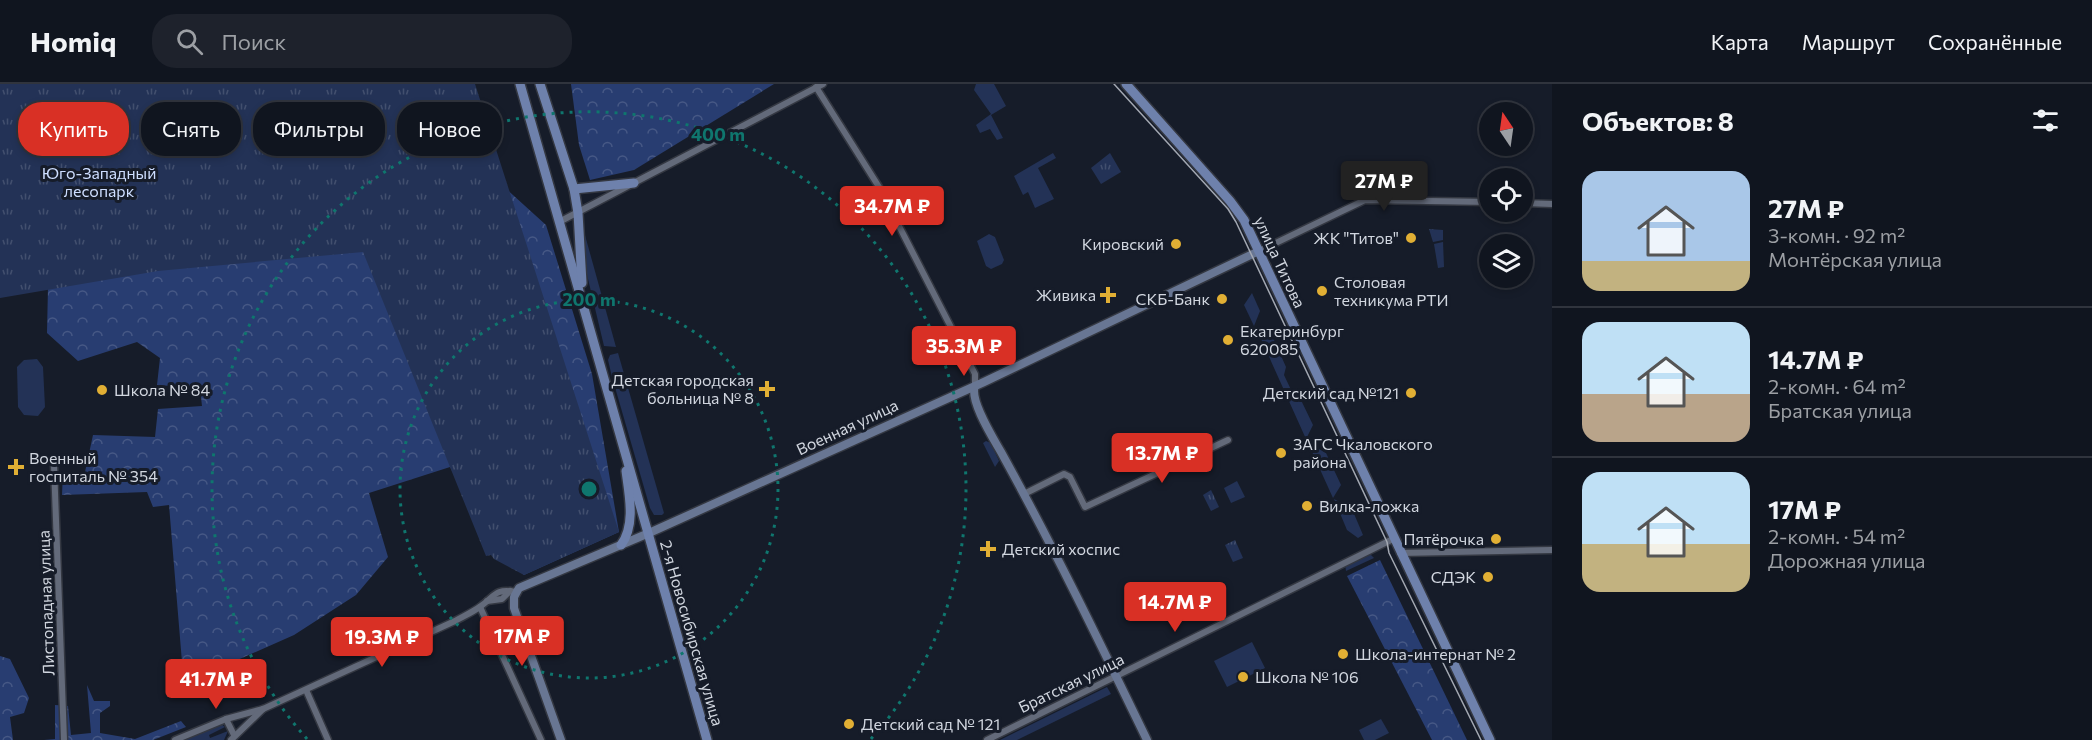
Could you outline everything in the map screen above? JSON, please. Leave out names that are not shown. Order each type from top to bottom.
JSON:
[{"type":"main road","points":[[520,84],[626,454],[624,463],[630,500],[628,534],[621,545]]},
{"type":"main road","points":[[540,84],[574,189],[578,213],[579,260],[588,321]]},
{"type":"main road","name":"улица Титова","points":[[1126,84],[1230,201],[1244,220],[1490,740]]},
{"type":"main road","points":[[574,189],[634,183]]},
{"type":"main road","name":"2-я Новосибирская улица","points":[[626,454],[707,740]]},
{"type":"street","points":[[559,222],[819,86],[894,215],[975,374],[974,399],[1148,740]]},
{"type":"street","points":[[1259,251],[1365,200],[1479,202]]},
{"type":"street","points":[[1533,203],[1552,204]]},
{"type":"street","name":"Военная улица","points":[[487,601],[498,600],[513,591],[649,533],[975,386],[1259,251]]},
{"type":"street","points":[[1024,494],[1064,474],[1070,477],[1085,507],[1228,440]]},
{"type":"street","name":"Листопадная улица","points":[[54,465],[64,740]]},
{"type":"street","name":"Братская улица","points":[[987,740],[1393,539]]},
{"type":"street","points":[[1400,553],[1551,550]]},
{"type":"street","points":[[513,591],[514,608],[561,740]]},
{"type":"street","name":"Военная улица","points":[[487,601],[494,593],[513,591]]},
{"type":"street","points":[[176,740],[226,719],[263,709],[306,690],[455,621],[487,601]]},
{"type":"street","points":[[480,607],[541,740]]},
{"type":"street","points":[[306,690],[328,740]]},
{"type":"street","points":[[226,719],[232,738],[263,709]]},
{"type":"green space","points":[[0,84],[97,102],[18,102],[18,142]]},
{"type":"green space","name":"Юго-Западный лесопарк","points":[[0,84],[475,84],[481,102],[397,102],[397,156],[498,156],[619,532],[524,575],[494,559],[491,555],[486,556],[363,252],[158,271],[0,298]]},
{"type":"green space","points":[[571,84],[774,84],[634,170],[590,180],[579,145]]},
{"type":"green space","points":[[976,84],[994,84],[1006,106],[991,115],[1003,138],[997,140],[990,129],[980,133],[976,125],[991,114],[974,90]]},
{"type":"green space","points":[[129,108],[141,110],[141,156],[241,156],[241,129],[253,131],[253,156],[385,155],[491,175],[546,225],[592,374],[619,532],[524,575],[496,552],[450,467],[369,493],[388,557],[356,595],[294,635],[199,677],[182,662],[169,505],[153,507],[147,492],[62,495],[63,472],[85,472],[93,435],[155,437],[158,409],[202,406],[200,388],[157,385],[160,358],[137,342],[78,361],[47,333],[49,241],[22,156],[129,156]]},
{"type":"green space","points":[[1053,153],[1056,158],[1038,168],[1054,199],[1035,208],[1028,192],[1023,195],[1014,176]]},
{"type":"green space","points":[[1110,153],[1121,172],[1101,184],[1091,168]]},
{"type":"green space","points":[[583,228],[616,347],[604,346],[583,258]]},
{"type":"green space","points":[[1429,229],[1443,230],[1443,240],[1433,242]]},
{"type":"green space","points":[[989,234],[995,237],[1004,260],[1002,264],[991,269],[986,266],[977,241]]},
{"type":"green space","points":[[1443,242],[1444,267],[1438,268],[1434,244]]},
{"type":"green space","points":[[1252,293],[1260,311],[1254,326],[1244,305]]},
{"type":"green space","points":[[1257,330],[1274,340],[1286,367],[1284,375],[1294,396],[1300,398],[1313,425],[1306,439]]},
{"type":"green space","points":[[618,353],[664,513],[662,515],[654,515],[650,508],[612,377],[608,360],[610,355]]},
{"type":"green space","points":[[37,359],[43,367],[45,407],[38,416],[24,415],[18,407],[17,367],[24,360]]},
{"type":"green space","points":[[986,441],[991,443],[999,461],[995,467],[983,443]]},
{"type":"green space","points":[[1308,443],[1326,453],[1341,485],[1333,498]]},
{"type":"green space","points":[[1237,481],[1245,497],[1231,503],[1224,488]]},
{"type":"green space","points":[[1211,490],[1219,507],[1211,511],[1203,495]]},
{"type":"green space","points":[[1334,499],[1352,509],[1363,535],[1358,538],[1347,530]]},
{"type":"green space","points":[[1235,540],[1243,558],[1233,562],[1225,545]]},
{"type":"green space","points":[[1369,553],[1374,558],[1346,571],[1345,564]]},
{"type":"green space","points":[[1380,560],[1467,740],[1432,740],[1347,576]]},
{"type":"green space","points":[[1252,642],[1265,668],[1227,687],[1214,661]]},
{"type":"green space","points":[[0,656],[10,659],[29,698],[24,713],[10,717],[13,740],[0,740]]},
{"type":"green space","points":[[87,685],[94,701],[110,701],[110,706],[100,713],[100,733],[135,739],[181,721],[186,727],[153,740],[44,740],[55,739],[55,705],[68,706],[71,735],[91,733]]},
{"type":"green space","points":[[1107,687],[1111,694],[1017,740],[1000,740]]},
{"type":"green space","points":[[1381,719],[1389,733],[1375,740],[1364,740],[1359,730]]},
{"type":"green space","points":[[220,723],[225,727],[209,735],[210,738],[228,731],[224,740],[181,740]]},
{"type":"tram line","points":[[1114,84],[1228,209],[1236,222],[1387,542],[1389,553],[1481,740]]},
{"type":"place","name":"ЖК \"Титов\"","points":[[1411,238]]},
{"type":"place","name":"Кировский","points":[[1176,244]]},
{"type":"place","name":"Столовая техникума РТИ","points":[[1322,291]]},
{"type":"place","name":"Живика","points":[[1108,295]]},
{"type":"place","name":"СКБ-Банк","points":[[1222,299]]},
{"type":"place","name":"Екатеринбург 620085","points":[[1228,340]]},
{"type":"place","name":"Детская городская больница № 8","points":[[767,389]]},
{"type":"place","name":"Школа № 84","points":[[102,390]]},
{"type":"place","name":"Детский сад №121","points":[[1411,393]]},
{"type":"place","name":"ЗАГС Чкаловского района","points":[[1281,453]]},
{"type":"place","name":"Военный госпиталь № 354","points":[[16,467]]},
{"type":"place","name":"Вилка-ложка","points":[[1307,506]]},
{"type":"place","name":"Пятёрочка","points":[[1496,539]]},
{"type":"place","name":"Детский хоспис","points":[[988,549]]},
{"type":"place","name":"СДЭК","points":[[1488,577]]},
{"type":"place","name":"Школа-интернат № 2","points":[[1343,654]]},
{"type":"place","name":"Школа № 106","points":[[1243,677]]},
{"type":"place","name":"Детский сад № 121","points":[[849,724]]}]
